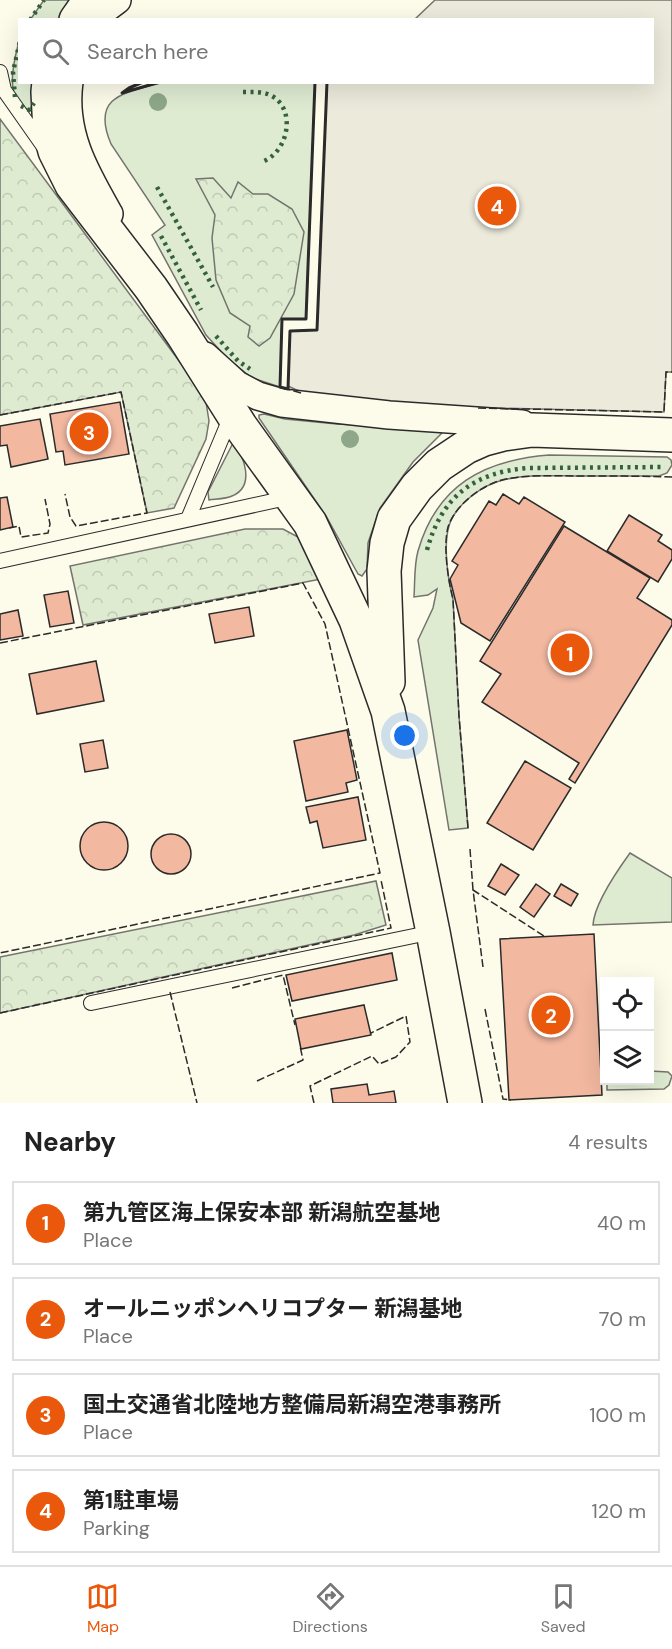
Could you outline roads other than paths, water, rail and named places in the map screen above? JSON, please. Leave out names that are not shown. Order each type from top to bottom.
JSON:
[{"type":"street","points":[[77,18],[90,0]]},
{"type":"street","points":[[99,18],[105,9],[117,0]]},
{"type":"street","points":[[49,84],[50,132],[55,151],[72,185],[151,288],[232,413],[310,522],[356,620],[388,711],[465,1103]]},
{"type":"street","points":[[69,84],[67,118],[75,148],[87,175],[151,288]]},
{"type":"street","points":[[183,335],[237,385],[258,396],[282,403],[389,415],[667,435]]},
{"type":"street","points":[[388,711],[384,571],[387,543],[394,519],[417,488],[439,465],[466,447],[484,439],[532,430],[667,435]]},
{"type":"lane","points":[[0,72],[2,86],[72,185]]},
{"type":"lane","points":[[188,519],[232,413]]},
{"type":"lane","points":[[0,561],[291,497]]},
{"type":"lane","points":[[91,1002],[433,932]]},
{"type":"place","name":"第1駐車場","points":[[497,206]]},
{"type":"place","name":"国土交通省北陸地方整備局新潟空港事務所","points":[[89,432]]},
{"type":"place","name":"第九管区海上保安本部 新潟航空基地","points":[[570,653]]},
{"type":"place","name":"オールニッポンヘリコプター 新潟基地","points":[[551,1015]]}]
